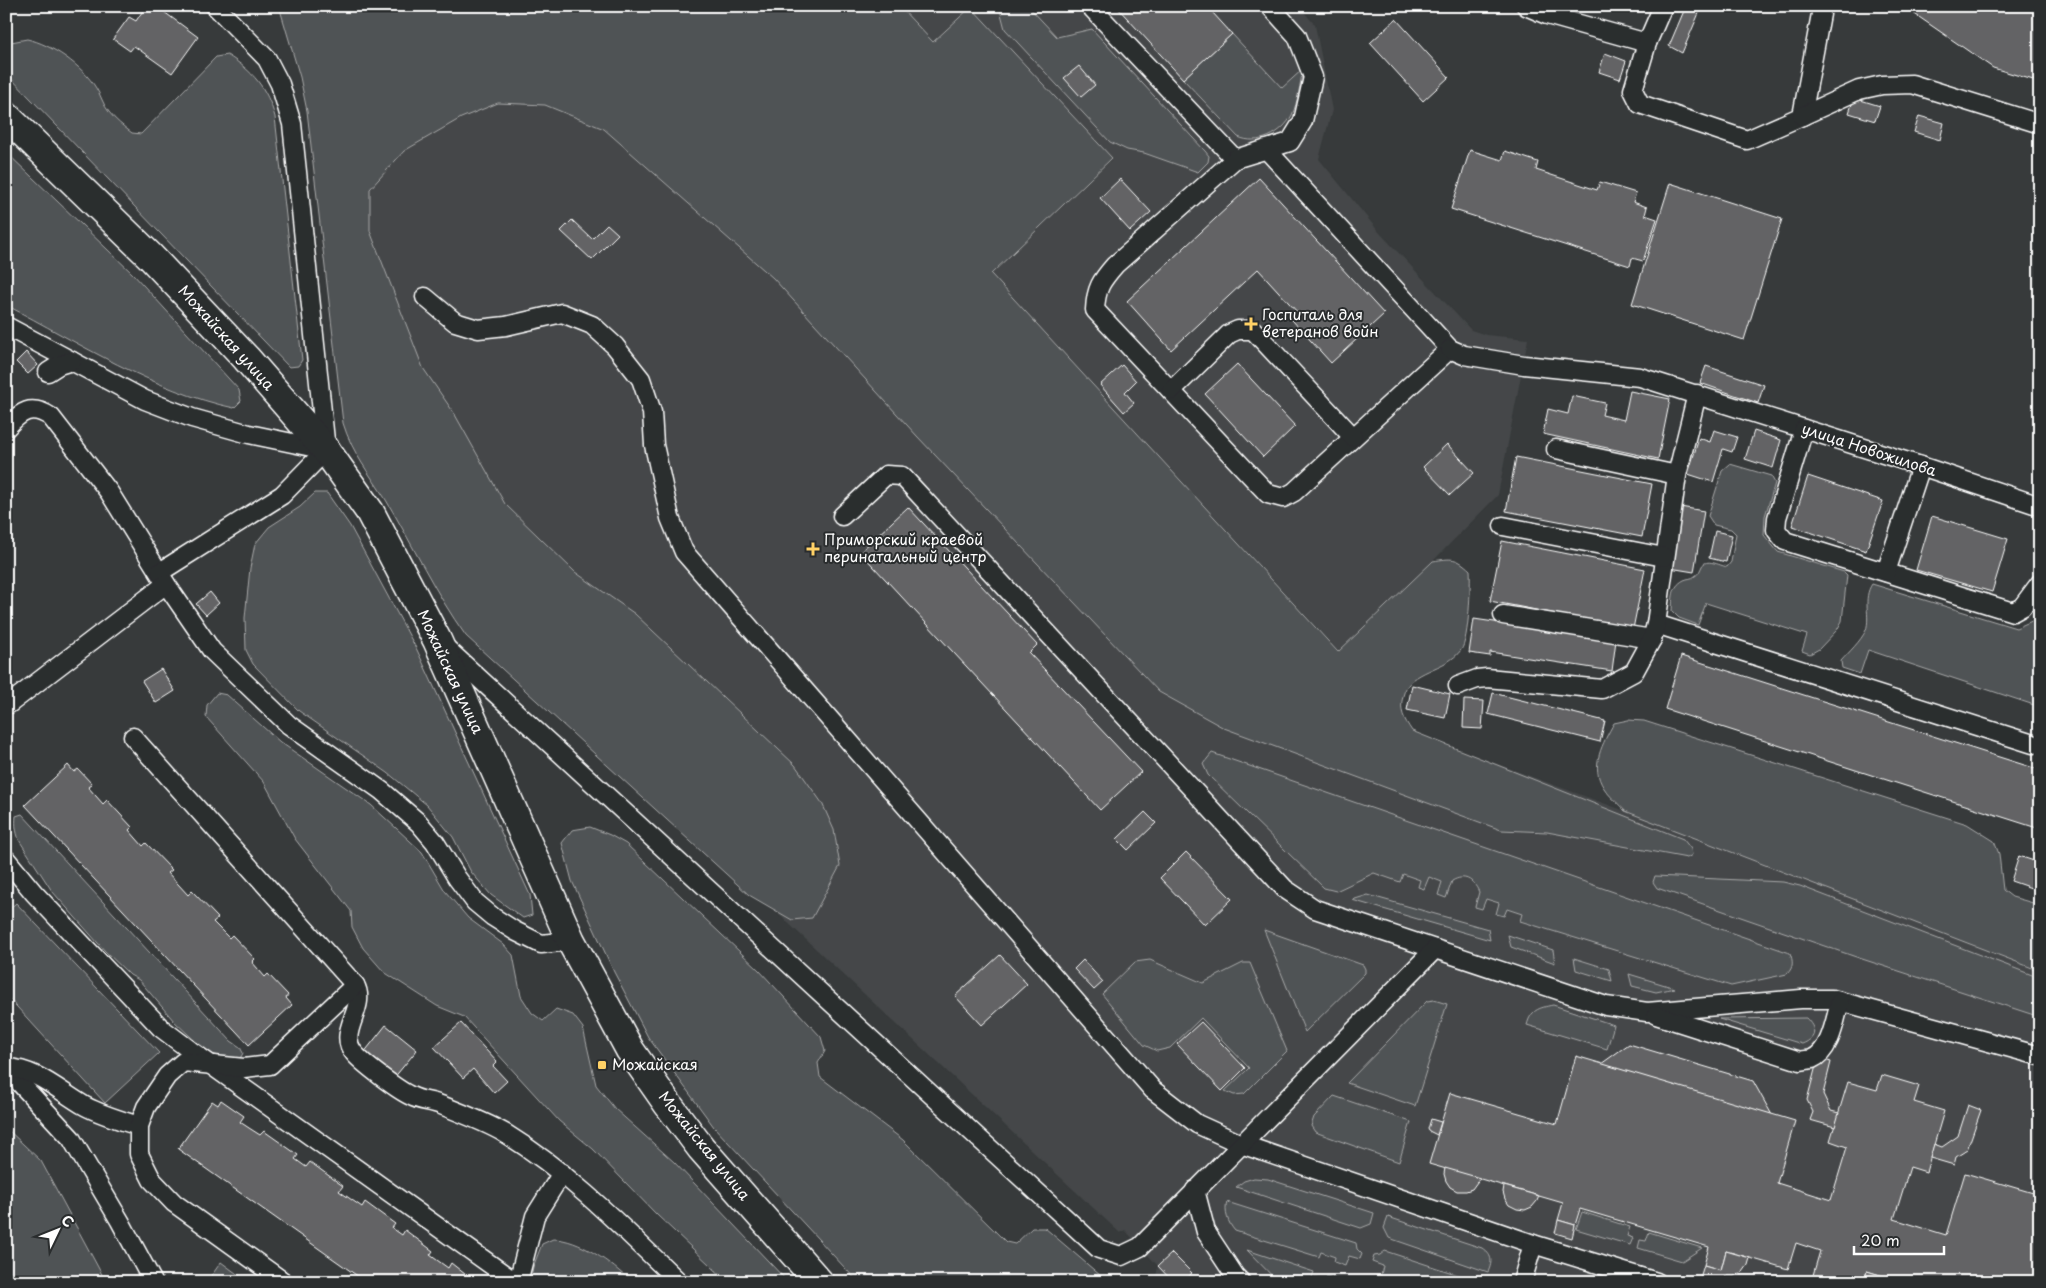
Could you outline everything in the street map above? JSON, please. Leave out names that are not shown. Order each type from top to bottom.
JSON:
[{"type":"main road","name":"Можайская улица","points":[[6,116],[150,256],[246,358],[326,450],[370,512],[437,640],[571,941],[630,1050],[701,1148],[819,1282]]},
{"type":"lane","points":[[215,6],[267,59],[280,84],[292,124],[326,450]]},
{"type":"lane","points":[[1090,6],[1235,159]]},
{"type":"lane","points":[[1266,149],[1450,349],[1294,492],[1283,498],[1268,494],[1095,310],[1096,294],[1102,280],[1115,265],[1235,159],[1266,149],[1290,142],[1303,121],[1312,77],[1297,36],[1270,6]]},
{"type":"lane","points":[[1526,6],[1547,15],[1647,43]]},
{"type":"lane","points":[[1663,6],[1647,43],[1633,90],[1640,104],[1747,140],[1859,90],[1882,85],[1912,84],[2040,124]]},
{"type":"lane","points":[[1802,116],[1821,14],[1820,6]]},
{"type":"lane","points":[[425,297],[455,322],[478,329],[506,326],[562,313],[592,326],[615,346],[641,379],[652,412],[654,445],[670,518],[684,552],[1153,1090],[1197,1124],[1241,1144],[1533,1244],[1657,1282]]},
{"type":"lane","points":[[6,326],[145,400],[192,418],[249,434],[326,450]]},
{"type":"lane","points":[[1171,391],[1230,334],[1238,330],[1253,330],[1353,438]]},
{"type":"lane","name":"улица Новожилова","points":[[1450,349],[1464,355],[1524,365],[1640,377],[1921,466],[2040,506]]},
{"type":"lane","points":[[48,372],[59,365],[72,361]]},
{"type":"lane","points":[[1458,686],[1477,679],[1487,678],[1602,689],[1634,672],[1654,632],[1677,475],[1697,394]]},
{"type":"lane","points":[[6,428],[17,415],[28,410],[40,411],[51,417],[109,492],[212,651],[281,719],[382,791],[419,823],[435,842],[456,878],[475,902],[493,917],[541,944],[571,941]]},
{"type":"lane","points":[[1804,429],[1776,518],[1776,530],[1785,541],[2013,612],[2022,608],[2040,582]]},
{"type":"lane","points":[[1556,449],[1677,475]]},
{"type":"lane","points":[[9,704],[163,578],[282,495],[326,450]]},
{"type":"lane","points":[[1886,572],[1921,466]]},
{"type":"lane","points":[[842,516],[886,475],[902,476],[1285,889],[1315,909],[1606,1006],[1647,1012],[1800,1061],[1812,1059],[1822,1051],[1829,1039],[1840,1002]]},
{"type":"lane","points":[[1502,526],[1664,557]]},
{"type":"lane","points":[[1503,615],[1654,632],[2038,740]]},
{"type":"lane","points":[[437,640],[1099,1249],[1121,1256],[1140,1247],[1434,949]]},
{"type":"lane","points":[[134,737],[355,985],[360,999],[349,1031],[349,1042],[354,1054],[411,1096],[440,1104],[505,1133],[562,1173],[632,1236],[679,1282]]},
{"type":"lane","points":[[6,859],[34,893],[161,1028],[517,1282],[536,1216],[562,1173]]},
{"type":"lane","points":[[284,1282],[174,1203],[152,1180],[139,1154],[139,1126],[146,1107],[167,1076],[184,1062],[244,1068],[270,1065],[355,985]]},
{"type":"lane","points":[[1647,1012],[1801,999],[1832,999],[2040,1056]]},
{"type":"lane","points":[[6,1068],[19,1068],[32,1073],[85,1106],[104,1115],[139,1126]]},
{"type":"lane","points":[[6,1068],[71,1138],[153,1282]]},
{"type":"lane","points":[[1196,1190],[1206,1232],[1241,1282]]},
{"type":"lane","points":[[1522,1282],[1533,1244]]},
{"type":"shaded area","points":[[279,6],[899,6],[933,42],[971,7],[1112,158],[991,274],[1338,652],[1433,561],[1453,560],[1470,570],[1468,624],[1461,650],[1446,662],[1412,680],[1403,696],[1403,715],[1412,731],[1683,839],[1691,849],[1692,855],[1687,858],[1547,832],[1501,830],[1224,728],[1159,692],[917,436],[773,278],[604,129],[545,105],[498,103],[461,118],[404,151],[370,189],[370,231],[423,368],[454,413],[505,504],[575,572],[635,614],[795,765],[822,803],[834,830],[840,866],[812,918],[792,920],[749,895],[466,636],[444,603],[386,500],[356,454],[343,423],[307,111],[300,77]]},
{"type":"shaded area","name":"Приморский краевой перинатальный центр","points":[[357,6],[464,6],[1315,697],[1625,811],[2040,971],[2040,1282],[1155,1282],[1158,1266],[1125,1230],[1120,1233],[771,907],[355,400]]},
{"type":"shaded area","name":"Госпиталь для ветеранов войн","points":[[899,6],[1299,6],[1315,25],[1332,110],[1319,159],[1379,232],[1471,330],[1486,335],[1528,339],[1498,495],[1339,652],[991,274],[1112,159],[971,7],[933,42]]},
{"type":"shaded area","points":[[999,6],[1028,6],[1057,37],[1092,29],[1205,151],[1209,156],[1208,162],[1198,172],[1144,153],[1127,150],[1110,142],[1005,29]]},
{"type":"shaded area","points":[[1232,34],[1282,88],[1303,69],[1294,110],[1288,122],[1276,133],[1261,139],[1253,140],[1238,137],[1183,79]]},
{"type":"shaded area","points":[[27,39],[56,51],[75,64],[98,91],[111,115],[132,133],[141,134],[216,57],[227,55],[244,67],[258,81],[268,97],[275,117],[302,360],[298,366],[289,367],[6,73],[6,43]]},
{"type":"shaded area","points":[[6,152],[133,274],[239,390],[241,401],[234,408],[204,400],[146,378],[89,350],[6,305]]},
{"type":"shaded area","points":[[1730,464],[1771,476],[1775,483],[1765,516],[1764,535],[1778,552],[1844,572],[1847,575],[1842,621],[1837,630],[1819,649],[1810,654],[1802,651],[1807,635],[1706,603],[1698,625],[1679,618],[1672,611],[1675,589],[1680,583],[1693,578],[1706,562],[1727,567],[1731,562],[1736,534],[1731,529],[1714,525],[1708,516],[1722,471]]},
{"type":"shaded area","points":[[315,493],[327,493],[350,526],[417,650],[530,895],[532,915],[523,918],[491,895],[471,872],[453,837],[427,805],[388,773],[299,711],[253,664],[246,650],[245,618],[250,568],[255,544],[269,527],[300,507]]},
{"type":"shaded area","points":[[1872,584],[2016,628],[2034,620],[2040,611],[2040,707],[1868,650],[1860,674],[1842,668],[1841,661],[1866,630],[1868,619],[1867,601]]},
{"type":"shaded area","points":[[217,693],[227,695],[280,742],[371,805],[422,852],[445,891],[468,918],[503,944],[513,955],[521,996],[532,1013],[543,1021],[556,1009],[573,1015],[583,1028],[596,1085],[615,1109],[674,1162],[788,1282],[728,1282],[657,1215],[593,1149],[559,1121],[464,1017],[437,1006],[384,972],[363,948],[352,927],[351,911],[295,839],[264,782],[206,717],[207,705]]},
{"type":"shaded area","points":[[1628,720],[1644,721],[1967,824],[1994,841],[1999,854],[2003,890],[2012,897],[2040,905],[2040,971],[1625,811],[1604,788],[1600,780],[1598,763],[1602,747],[1614,723]]},
{"type":"shaded area","points":[[1212,753],[1790,953],[1792,966],[1787,974],[1731,986],[1520,921],[1522,914],[1507,909],[1504,916],[1496,914],[1499,903],[1486,899],[1482,909],[1475,907],[1479,892],[1471,881],[1464,878],[1452,881],[1446,898],[1438,895],[1442,882],[1429,877],[1424,889],[1418,887],[1420,880],[1403,874],[1400,882],[1374,873],[1336,891],[1324,888],[1208,775],[1203,764]]},
{"type":"shaded area","points":[[22,814],[231,1041],[240,1047],[243,1053],[241,1057],[234,1060],[208,1053],[174,1021],[139,980],[130,975],[105,951],[52,891],[19,840],[16,816]]},
{"type":"shaded area","points":[[590,827],[626,844],[759,970],[821,1037],[825,1051],[818,1063],[820,1077],[903,1140],[1006,1242],[1015,1244],[1032,1228],[1045,1228],[1108,1282],[858,1282],[714,1127],[648,1037],[614,972],[572,881],[562,843],[572,830]]},
{"type":"shaded area","points":[[1655,876],[1783,882],[1800,886],[2040,978],[2040,1017],[1859,958],[1657,888],[1653,882]]},
{"type":"shaded area","points":[[1368,895],[1488,929],[1490,940],[1352,900]]},
{"type":"shaded area","points":[[16,903],[159,1053],[105,1103],[6,995],[6,912]]},
{"type":"shaded area","points":[[1264,930],[1363,965],[1365,969],[1365,973],[1305,1032]]},
{"type":"shaded area","points":[[1508,935],[1553,950],[1555,963],[1511,947]]},
{"type":"shaded area","points":[[1574,958],[1609,969],[1612,981],[1576,970]]},
{"type":"shaded area","points":[[1150,960],[1203,983],[1243,963],[1250,963],[1287,1051],[1244,1094],[1234,1095],[1225,1091],[1249,1068],[1201,1018],[1170,1048],[1157,1051],[1144,1045],[1102,994],[1135,962]]},
{"type":"shaded area","points":[[1629,974],[1675,988],[1656,992],[1632,986]]},
{"type":"shaded area","points":[[1434,1000],[1447,1004],[1415,1106],[1347,1083],[1427,1001]]},
{"type":"shaded area","points":[[1553,1005],[1614,1025],[1607,1049],[1527,1025],[1536,1010]]},
{"type":"shaded area","points":[[1806,1018],[1812,1025],[1814,1032],[1811,1039],[1802,1044],[1719,1019]]},
{"type":"shaded area","points":[[1334,1096],[1411,1122],[1399,1162],[1315,1132],[1311,1126],[1314,1117]]},
{"type":"shaded area","points":[[6,1128],[41,1161],[106,1282],[6,1282]]},
{"type":"shaded area","points":[[1254,1178],[1268,1179],[1374,1213],[1371,1224],[1361,1228],[1236,1187],[1244,1181]]},
{"type":"shaded area","points":[[1227,1202],[1356,1243],[1357,1249],[1362,1254],[1360,1259],[1349,1256],[1345,1266],[1334,1262],[1335,1257],[1321,1252],[1319,1257],[1235,1231],[1227,1217]]},
{"type":"shaded area","points":[[1582,1212],[1630,1227],[1627,1236],[1633,1238],[1630,1245],[1576,1229]]},
{"type":"shaded area","points":[[1388,1217],[1482,1248],[1491,1258],[1488,1272],[1389,1238],[1384,1228]]},
{"type":"shaded area","points":[[1649,1232],[1702,1248],[1682,1261],[1638,1248],[1640,1240],[1646,1241]]},
{"type":"shaded area","points":[[553,1239],[573,1243],[595,1253],[631,1282],[530,1282],[533,1267],[542,1244]]},
{"type":"shaded area","points":[[1247,1250],[1314,1272],[1312,1277],[1325,1282],[1278,1282]]},
{"type":"shaded area","points":[[1385,1251],[1480,1282],[1406,1282],[1392,1277],[1390,1282],[1380,1279],[1383,1266],[1372,1262],[1374,1256],[1380,1255]]},
{"type":"shaded area","points":[[221,1262],[248,1282],[207,1282]]},
{"type":"shaded area","points":[[1327,1276],[1340,1280],[1340,1282],[1325,1282]]},
{"type":"building","points":[[146,6],[156,6],[198,37],[172,73],[134,46],[130,51],[113,39],[129,17],[136,21]]},
{"type":"building","points":[[1116,6],[1218,6],[1212,12],[1232,34],[1183,79]]},
{"type":"building","points":[[1686,6],[1702,6],[1682,53],[1669,46]]},
{"type":"building","points":[[1903,6],[2040,6],[2040,82],[1993,68]]},
{"type":"building","points":[[1396,19],[1449,77],[1423,101],[1370,43]]},
{"type":"building","points":[[1605,53],[1626,61],[1620,79],[1599,72]]},
{"type":"building","points":[[1079,66],[1095,85],[1081,97],[1064,78]]},
{"type":"building","points":[[1854,98],[1880,106],[1875,121],[1849,113]]},
{"type":"building","points":[[1919,116],[1944,123],[1940,140],[1914,132]]},
{"type":"building","points":[[1470,150],[1502,160],[1505,151],[1538,162],[1536,170],[1597,190],[1600,182],[1636,193],[1633,202],[1647,207],[1645,215],[1657,219],[1643,261],[1632,258],[1630,266],[1451,209]]},
{"type":"building","points":[[1259,178],[1384,314],[1331,363],[1292,320],[1299,314],[1258,269],[1171,350],[1127,301]]},
{"type":"building","points":[[1120,179],[1151,212],[1130,231],[1100,198]]},
{"type":"building","points":[[1670,183],[1782,219],[1744,340],[1632,304]]},
{"type":"building","points":[[572,220],[592,239],[607,224],[618,234],[592,260],[561,231]]},
{"type":"building","points":[[26,352],[38,365],[28,374],[16,362]]},
{"type":"building","points":[[1237,364],[1295,426],[1263,457],[1205,394]]},
{"type":"building","points":[[1122,365],[1136,381],[1125,392],[1134,403],[1124,412],[1100,385]]},
{"type":"building","points":[[1706,366],[1764,385],[1758,403],[1700,383]]},
{"type":"building","points":[[1630,391],[1670,399],[1658,459],[1543,434],[1548,409],[1568,414],[1572,396],[1605,403],[1602,415],[1624,420]]},
{"type":"building","points":[[1714,430],[1737,437],[1732,452],[1723,449],[1713,482],[1688,474],[1699,438],[1710,442]]},
{"type":"building","points":[[1754,431],[1781,440],[1773,468],[1745,459]]},
{"type":"building","points":[[1447,444],[1474,473],[1450,495],[1423,467]]},
{"type":"building","points":[[1516,457],[1652,484],[1642,537],[1506,511]]},
{"type":"building","points":[[1808,476],[1883,501],[1866,551],[1792,526]]},
{"type":"building","points":[[908,507],[1037,645],[1029,653],[1141,772],[1100,810],[860,552]]},
{"type":"building","points":[[1680,507],[1704,511],[1694,572],[1670,568]]},
{"type":"building","points":[[1932,516],[2008,539],[1992,592],[1916,570]]},
{"type":"building","points":[[1715,531],[1732,535],[1726,562],[1709,558]]},
{"type":"building","points":[[1502,541],[1645,569],[1633,629],[1490,601]]},
{"type":"building","points":[[210,592],[219,603],[206,615],[196,604]]},
{"type":"building","points":[[1474,619],[1616,640],[1612,671],[1490,652],[1490,656],[1469,653]]},
{"type":"building","points":[[1681,656],[2040,770],[2040,829],[1665,709]]},
{"type":"building","points":[[161,669],[175,691],[156,703],[142,681]]},
{"type":"building","points":[[1412,685],[1450,694],[1445,718],[1407,710]]},
{"type":"building","points":[[1493,693],[1605,721],[1600,742],[1488,714]]},
{"type":"building","points":[[1464,700],[1484,701],[1482,729],[1463,728]]},
{"type":"building","points":[[68,765],[74,772],[78,769],[92,784],[88,787],[103,804],[107,800],[132,827],[129,830],[143,846],[146,843],[172,870],[168,873],[188,895],[192,891],[218,918],[213,922],[229,938],[232,935],[255,959],[252,962],[265,977],[268,974],[288,995],[286,998],[292,1005],[249,1045],[25,805]]},
{"type":"building","points":[[1145,812],[1156,823],[1128,850],[1117,839]]},
{"type":"building","points":[[1186,852],[1232,899],[1205,925],[1160,878]]},
{"type":"building","points":[[2019,856],[2040,863],[2040,891],[2011,881]]},
{"type":"building","points":[[1000,955],[1027,984],[982,1025],[955,996]]},
{"type":"building","points":[[1083,960],[1103,982],[1094,990],[1074,969]]},
{"type":"building","points":[[1201,1022],[1245,1068],[1222,1091],[1177,1044]]},
{"type":"building","points":[[461,1023],[497,1062],[493,1066],[507,1081],[494,1093],[473,1069],[463,1078],[434,1047]]},
{"type":"building","points":[[386,1025],[417,1050],[393,1079],[363,1054]]},
{"type":"building","points":[[1629,1044],[1753,1081],[1772,1115],[1601,1064]]},
{"type":"building","points":[[1576,1056],[1795,1121],[1777,1183],[1831,1200],[1847,1147],[1830,1141],[1848,1082],[1877,1090],[1882,1075],[1919,1086],[1914,1102],[1944,1111],[1926,1172],[1910,1167],[1894,1219],[1946,1235],[1965,1173],[2040,1195],[2040,1282],[1892,1282],[1893,1279],[1867,1271],[1864,1282],[1811,1282],[1820,1251],[1796,1243],[1788,1269],[1726,1251],[1721,1270],[1704,1265],[1709,1247],[1580,1209],[1575,1225],[1558,1220],[1563,1203],[1429,1164],[1450,1093],[1557,1124]]},
{"type":"building","points":[[1818,1058],[1831,1062],[1823,1094],[1831,1111],[1839,1113],[1835,1127],[1810,1120],[1813,1112],[1807,1100]]},
{"type":"building","points":[[221,1100],[244,1116],[240,1122],[260,1135],[264,1131],[298,1155],[295,1159],[306,1167],[310,1162],[343,1186],[339,1191],[362,1207],[365,1202],[395,1224],[392,1228],[402,1235],[405,1230],[433,1251],[430,1255],[448,1268],[451,1263],[475,1282],[366,1282],[178,1149],[212,1101],[218,1105]]},
{"type":"building","points":[[1968,1105],[1981,1110],[1967,1150],[1956,1157],[1954,1165],[1930,1158],[1934,1144],[1942,1147],[1958,1136]]},
{"type":"building","points":[[1431,1119],[1441,1122],[1437,1135],[1428,1129]]},
{"type":"building","points":[[1445,1168],[1480,1178],[1472,1189],[1457,1191],[1450,1187],[1446,1181]]},
{"type":"building","points":[[1504,1186],[1539,1196],[1532,1207],[1525,1210],[1517,1209],[1509,1205],[1505,1199]]},
{"type":"building","points":[[1558,1220],[1575,1225],[1572,1238],[1555,1233]]},
{"type":"building","points":[[1726,1251],[1750,1258],[1743,1272],[1734,1276],[1726,1276],[1724,1282],[1713,1282],[1700,1278],[1704,1265],[1721,1270]]},
{"type":"building","points":[[1172,1253],[1192,1273],[1183,1282],[1173,1282],[1158,1266]]},
{"type":"building","points":[[1867,1271],[1893,1279],[1892,1282],[1864,1282]]},
{"type":"place","name":"Госпиталь для ветеранов войн","points":[[1251,324]]},
{"type":"place","name":"Приморский краевой перинатальный центр","points":[[813,549]]},
{"type":"place","name":"Можайская","points":[[602,1065]]}]
